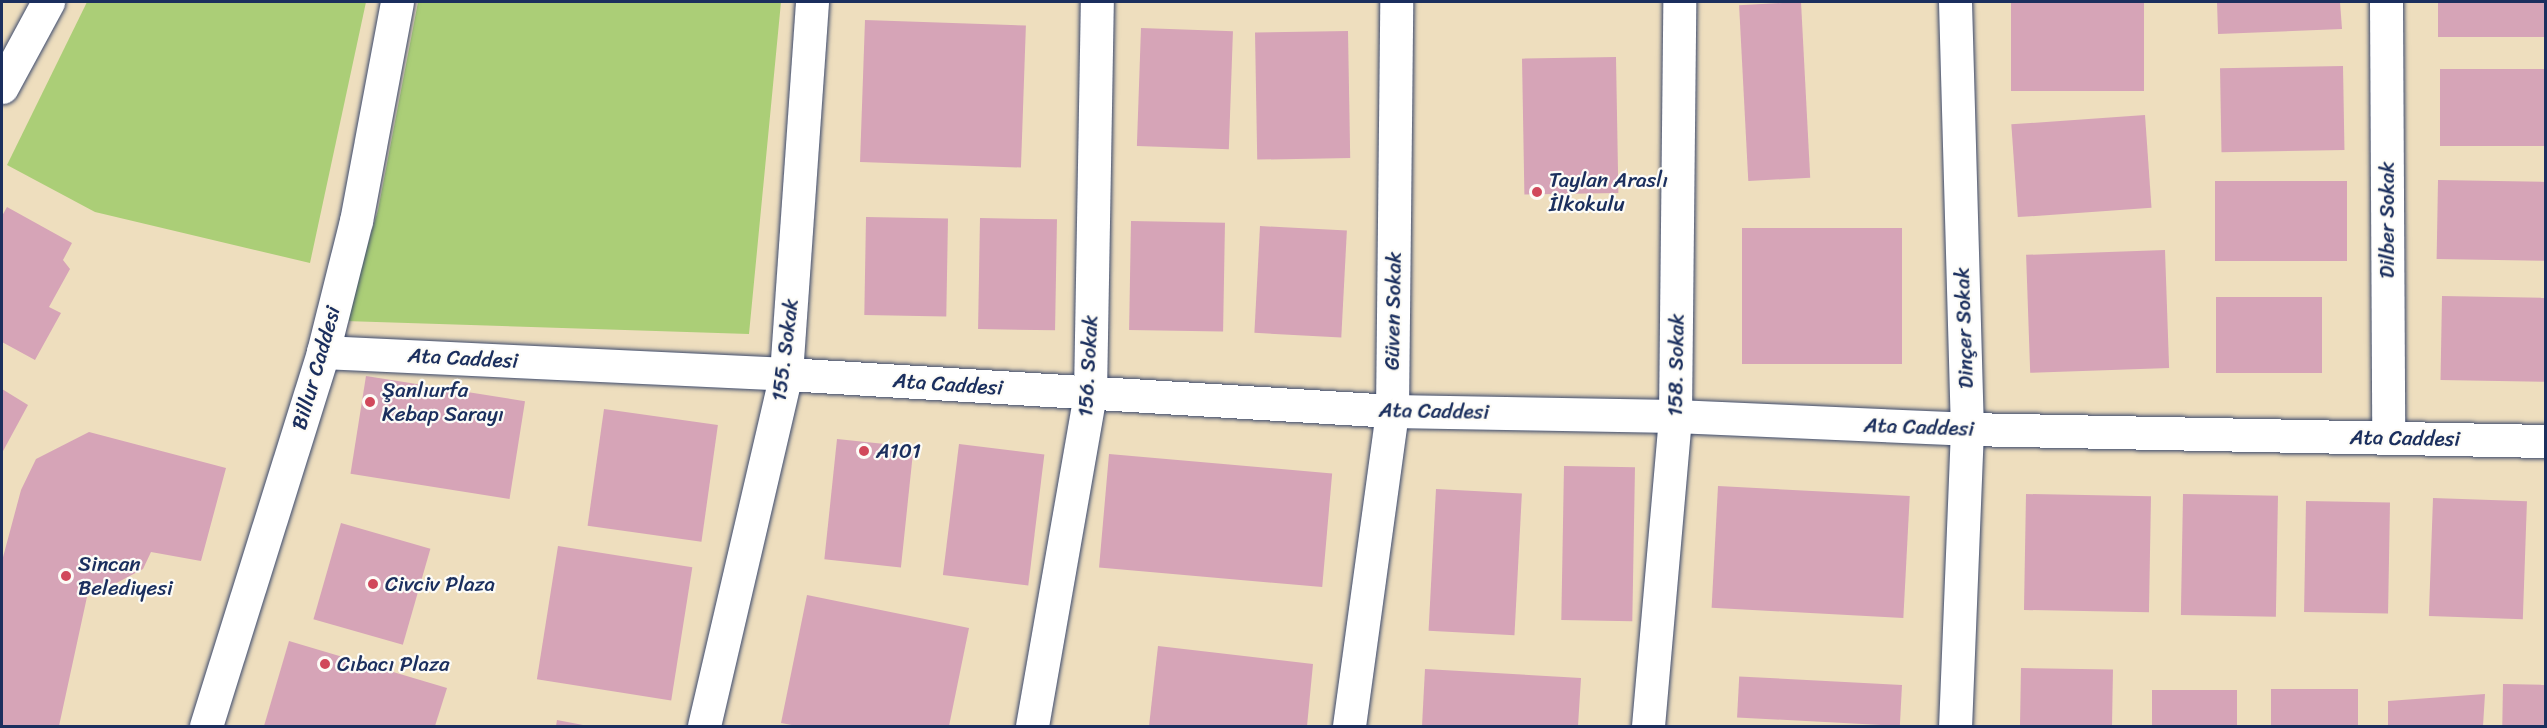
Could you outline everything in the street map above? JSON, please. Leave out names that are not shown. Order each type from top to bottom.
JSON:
[{"type":"street","points":[[2,87],[48,2]]},
{"type":"street","name":"Billur Caddesi","points":[[206,726],[323,352],[356,221],[397,2]]},
{"type":"street","name":"155. Sokak","points":[[704,726],[786,374],[812,2]]},
{"type":"street","name":"156. Sokak","points":[[1032,726],[1090,394],[1097,2]]},
{"type":"street","name":"Güven Sokak","points":[[1349,726],[1392,411],[1396,2]]},
{"type":"street","name":"158. Sokak","points":[[1648,726],[1676,416],[1679,2]]},
{"type":"street","name":"Dinçer Sokak","points":[[1955,2],[1967,429],[1955,726]]},
{"type":"street","name":"Dilber Sokak","points":[[2386,2],[2388,438]]},
{"type":"street","name":"Ata Caddesi","points":[[323,352],[786,374],[1392,411],[1676,416],[1967,429],[2546,441]]},
{"type":"green space","points":[[87,2],[366,2],[310,263],[95,212],[7,165]]},
{"type":"green space","points":[[418,2],[781,2],[749,334],[345,321],[378,210]]},
{"type":"building","points":[[1801,2],[1810,178],[1748,181],[1739,5]]},
{"type":"building","points":[[2011,2],[2144,2],[2144,91],[2011,91]]},
{"type":"building","points":[[2217,2],[2340,2],[2342,29],[2218,34]]},
{"type":"building","points":[[2438,2],[2546,2],[2546,37],[2438,37]]},
{"type":"building","points":[[865,20],[1026,26],[1021,168],[860,162]]},
{"type":"building","points":[[1141,28],[1233,31],[1229,149],[1137,146]]},
{"type":"building","points":[[1348,31],[1350,158],[1257,160],[1255,33]]},
{"type":"building","points":[[1616,57],[1618,193],[1524,195],[1522,59]]},
{"type":"building","points":[[2343,66],[2344,150],[2221,152],[2220,68]]},
{"type":"building","points":[[2440,69],[2546,69],[2546,146],[2440,146]]},
{"type":"building","points":[[2145,115],[2151,208],[2018,217],[2011,124]]},
{"type":"building","points":[[2438,180],[2546,182],[2545,261],[2437,259]]},
{"type":"building","points":[[2215,181],[2347,181],[2347,261],[2215,261]]},
{"type":"building","points":[[7,207],[72,243],[63,260],[70,269],[49,307],[61,313],[35,360],[2,342],[2,216]]},
{"type":"building","points":[[866,217],[948,218],[946,316],[864,315]]},
{"type":"building","points":[[980,218],[1057,219],[1055,330],[978,329]]},
{"type":"building","points":[[1131,221],[1225,223],[1223,332],[1129,330]]},
{"type":"building","points":[[1260,226],[1347,231],[1341,337],[1254,333]]},
{"type":"building","points":[[1742,228],[1902,228],[1902,364],[1742,364]]},
{"type":"building","points":[[2165,250],[2169,368],[2030,373],[2026,255]]},
{"type":"building","points":[[2442,296],[2546,298],[2545,382],[2441,380]]},
{"type":"building","points":[[2216,297],[2322,297],[2322,373],[2216,373]]},
{"type":"building","points":[[366,376],[525,401],[510,499],[351,474]]},
{"type":"building","points":[[2,389],[28,405],[2,453]]},
{"type":"building","points":[[604,409],[718,425],[701,542],[588,526]]},
{"type":"building","name":"Sincan Belediyesi","points":[[89,432],[226,468],[201,561],[151,552],[143,569],[105,589],[90,583],[59,726],[2,726],[2,561],[21,490],[36,459]]},
{"type":"building","points":[[837,439],[914,447],[901,567],[824,559]]},
{"type":"building","points":[[959,444],[1044,454],[1028,585],[943,575]]},
{"type":"building","points":[[1109,454],[1332,474],[1322,587],[1099,568]]},
{"type":"building","points":[[1564,466],[1635,467],[1632,621],[1561,620]]},
{"type":"building","points":[[1718,486],[1910,496],[1903,618],[1712,608]]},
{"type":"building","points":[[1436,489],[1522,494],[1514,635],[1429,631]]},
{"type":"building","points":[[2026,494],[2151,496],[2149,612],[2024,610]]},
{"type":"building","points":[[2183,494],[2278,496],[2276,617],[2181,615]]},
{"type":"building","points":[[2433,498],[2527,501],[2523,619],[2429,616]]},
{"type":"building","points":[[2306,501],[2390,502],[2388,613],[2304,612]]},
{"type":"building","name":"Civciv Plaza","points":[[341,523],[430,549],[403,645],[313,619]]},
{"type":"building","points":[[558,546],[692,567],[671,701],[537,679]]},
{"type":"building","points":[[807,595],[969,628],[949,726],[797,726],[781,723]]},
{"type":"building","name":"Cıbacı Plaza","points":[[289,641],[447,688],[435,726],[264,726]]},
{"type":"building","points":[[1158,646],[1313,664],[1307,726],[1149,726]]},
{"type":"building","points":[[2021,668],[2113,670],[2112,726],[2020,726]]},
{"type":"building","points":[[1425,669],[1581,678],[1578,726],[1422,726]]},
{"type":"building","points":[[1739,676],[1902,685],[1900,726],[1737,717]]},
{"type":"building","points":[[2503,684],[2546,685],[2545,726],[2502,726]]},
{"type":"building","points":[[2271,689],[2358,689],[2358,726],[2271,726]]},
{"type":"building","points":[[2152,690],[2237,690],[2237,726],[2152,726]]},
{"type":"building","points":[[2485,694],[2483,726],[2388,726],[2388,701]]},
{"type":"building","points":[[557,720],[583,725],[583,726],[556,726]]},
{"type":"place","name":"Taylan Araslı İlkokulu","points":[[1537,192]]},
{"type":"place","name":"Şanlıurfa Kebap Sarayı","points":[[370,402]]},
{"type":"place","name":"A101","points":[[864,451]]},
{"type":"place","name":"Sincan Belediyesi","points":[[66,576]]},
{"type":"place","name":"Civciv Plaza","points":[[373,584]]},
{"type":"place","name":"Cıbacı Plaza","points":[[325,664]]}]
